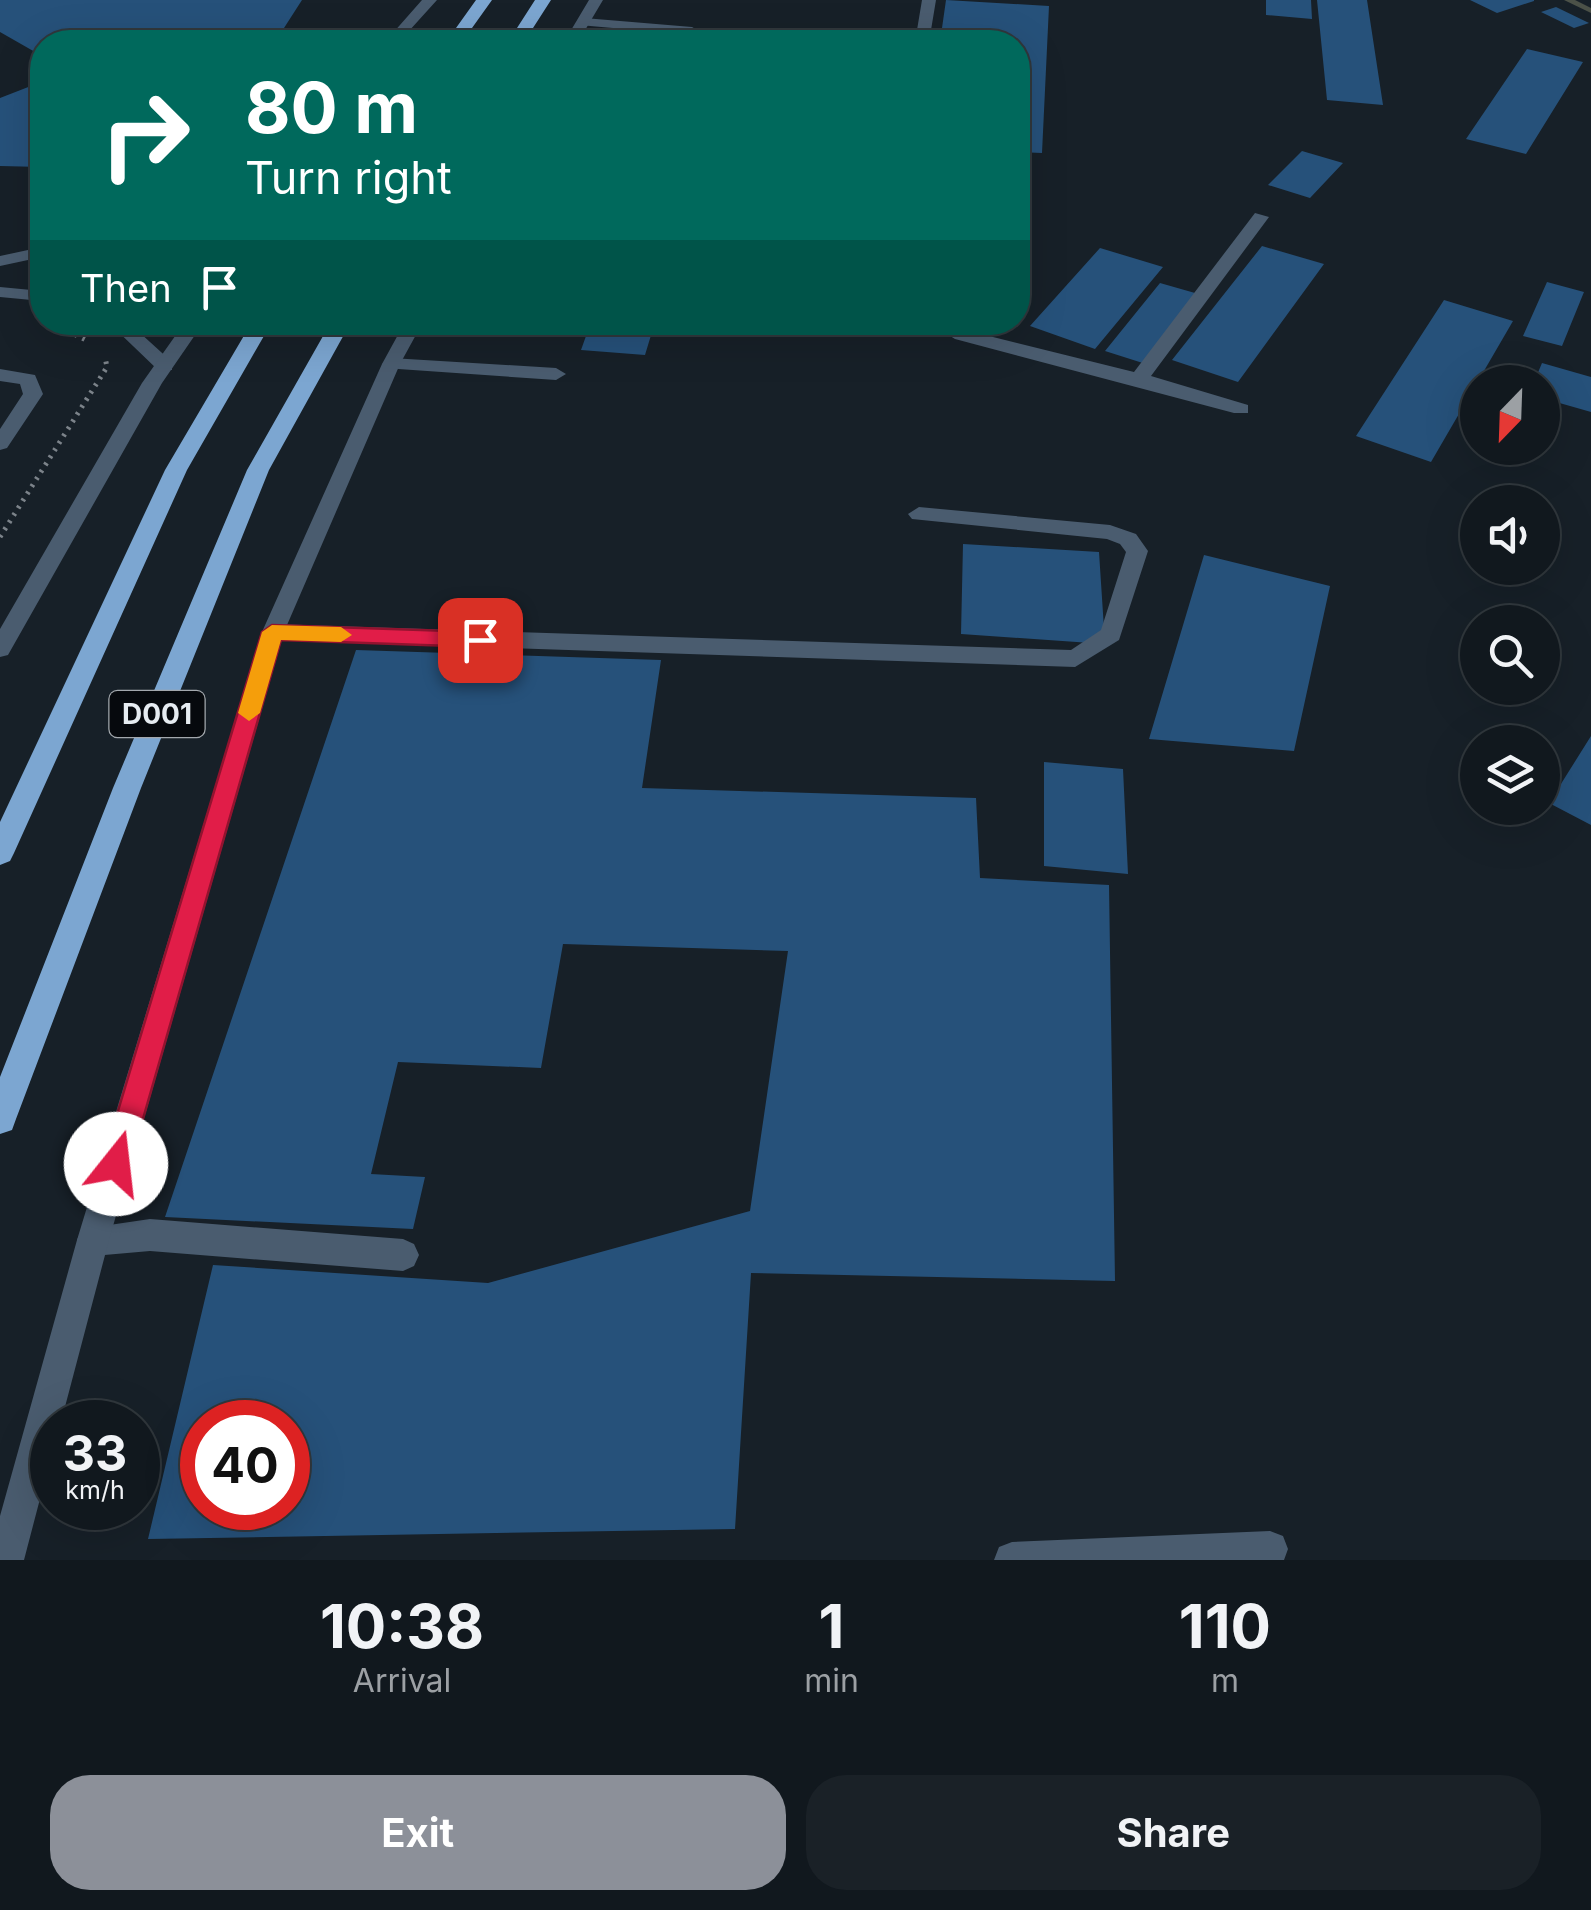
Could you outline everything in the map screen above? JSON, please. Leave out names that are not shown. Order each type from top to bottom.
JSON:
[{"type":"highway","points":[[463,30],[484,0]]},
{"type":"highway","points":[[524,30],[543,0]]},
{"type":"highway","name":"D001","points":[[0,852],[176,470],[254,335]]},
{"type":"highway","name":"D001","points":[[4,1092],[258,470],[334,335]]},
{"type":"street","points":[[403,30],[430,0]]},
{"type":"street","points":[[579,30],[596,0]]},
{"type":"street","points":[[924,30],[929,0]]},
{"type":"street","points":[[584,22],[680,30]]},
{"type":"street","points":[[1138,379],[1260,217]]},
{"type":"street","points":[[0,261],[30,255]]},
{"type":"street","points":[[0,292],[30,295]]},
{"type":"street","points":[[130,335],[165,366]]},
{"type":"street","points":[[0,649],[186,335]]},
{"type":"street","points":[[6,1560],[93,1240],[272,632],[407,335]]},
{"type":"street","points":[[966,335],[1241,410]]},
{"type":"street","points":[[391,364],[556,374]]},
{"type":"street","points":[[0,375],[28,380],[34,394],[0,444]]},
{"type":"street","points":[[272,632],[1076,658],[1111,634],[1137,550],[1128,539],[1110,532],[919,514]]},
{"type":"street","points":[[93,1240],[150,1234],[403,1254]]},
{"type":"street","points":[[1012,1560],[1270,1548]]},
{"type":"path","points":[[75,335],[92,344]]},
{"type":"path","points":[[0,537],[107,366],[104,353]]},
{"type":"building","points":[[0,0],[302,0],[283,30],[30,30],[30,49],[0,32]]},
{"type":"building","points":[[946,0],[1049,6],[1042,153],[1030,152],[1030,30],[942,30]]},
{"type":"building","points":[[1266,0],[1311,0],[1312,19],[1266,15]]},
{"type":"building","points":[[1317,0],[1367,0],[1383,105],[1327,100]]},
{"type":"building","points":[[1470,0],[1534,0],[1534,1],[1497,13]]},
{"type":"building","points":[[1556,7],[1589,23],[1574,28],[1541,12]]},
{"type":"building","points":[[1527,49],[1583,62],[1526,154],[1466,139]]},
{"type":"building","points":[[30,86],[30,167],[0,166],[0,98]]},
{"type":"building","points":[[1302,151],[1343,163],[1310,198],[1268,185]]},
{"type":"building","points":[[1262,246],[1324,264],[1238,382],[1172,360]]},
{"type":"building","points":[[1100,248],[1163,267],[1095,349],[1030,326]]},
{"type":"building","points":[[1547,282],[1584,292],[1562,346],[1523,336]]},
{"type":"building","points":[[1160,283],[1202,295],[1149,365],[1105,351]]},
{"type":"building","points":[[1444,300],[1513,321],[1487,365],[1460,365],[1460,412],[1431,462],[1356,436]]},
{"type":"building","points":[[586,335],[651,335],[645,355],[581,350]]},
{"type":"building","points":[[1560,368],[1591,377],[1591,412],[1560,403]]},
{"type":"building","points":[[963,544],[1099,552],[1105,644],[961,634]]},
{"type":"building","points":[[1204,555],[1330,586],[1294,751],[1149,739]]},
{"type":"building","points":[[356,650],[661,660],[642,788],[976,798],[980,878],[1109,885],[1115,1281],[751,1273],[735,1529],[148,1539],[150,1530],[160,1530],[160,1488],[180,1404],[180,1530],[310,1530],[310,1400],[181,1400],[213,1265],[488,1283],[750,1211],[788,951],[563,944],[541,1068],[398,1062],[371,1174],[425,1177],[413,1229],[165,1217]]},
{"type":"building","points":[[1591,736],[1591,825],[1560,809],[1560,785]]},
{"type":"building","points":[[1044,762],[1123,769],[1128,874],[1044,866]]},
{"type":"waterway","points":[[1568,0],[1591,11]]},
{"type":"slow traffic","points":[[249,713],[272,632],[341,635]]},
{"type":"route","points":[[116,1164],[272,632],[480,640]]}]
